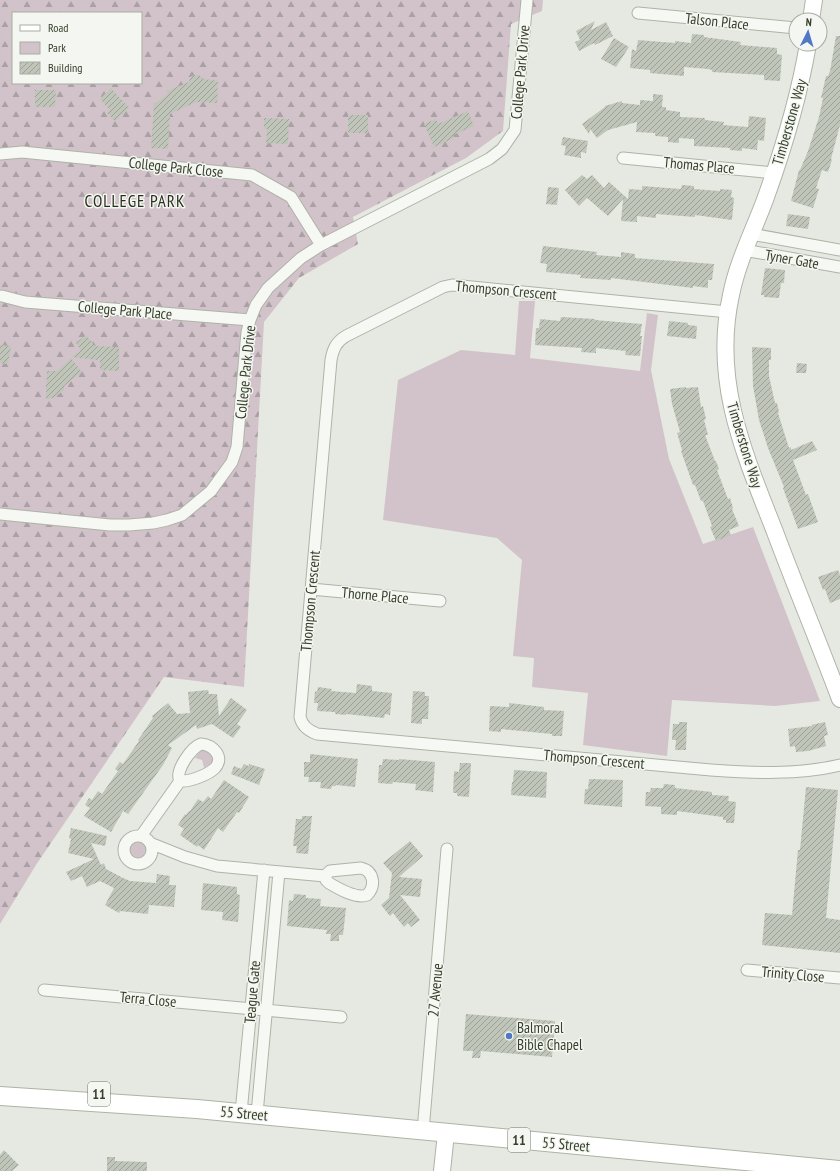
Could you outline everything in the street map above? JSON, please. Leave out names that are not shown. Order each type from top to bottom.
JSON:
[{"type":"main road","name":"55 Street","points":[[0,1084],[109,1095],[197,1109]]},
{"type":"main road","name":"55 Street","points":[[0,1096],[197,1109],[840,1170]]},
{"type":"street","name":"College Park Drive","points":[[0,514],[110,525],[153,523],[182,515],[211,491],[232,462],[237,447],[246,332],[256,305],[268,288],[301,258],[321,245],[488,159],[502,148],[515,130],[527,0]]},
{"type":"street","points":[[812,12],[814,0]]},
{"type":"street","name":"Talson Place","points":[[638,13],[788,27]]},
{"type":"street","name":"Timberstone Way","points":[[806,52],[795,108],[774,173],[744,250],[731,294],[726,328],[726,362],[730,404],[747,462],[839,692]]},
{"type":"street","name":"College Park Close","points":[[0,154],[22,152],[252,175],[291,198],[321,245]]},
{"type":"street","name":"Thomas Place","points":[[623,158],[774,173]]},
{"type":"street","name":"Tyner Gate","points":[[751,234],[840,250]]},
{"type":"street","name":"Tyner Gate","points":[[744,250],[840,267]]},
{"type":"street","name":"Thompson Crescent","points":[[728,312],[452,285],[443,287],[341,339],[334,346],[331,360],[300,717],[304,725],[312,732],[317,734],[711,770],[766,772],[820,769],[840,765]]},
{"type":"street","name":"College Park Place","points":[[2,296],[25,302],[250,320]]},
{"type":"street","name":"Thorne Place","points":[[310,589],[440,601]]},
{"type":"street","points":[[141,836],[180,781]]},
{"type":"street","points":[[150,843],[152,853],[147,861],[138,865],[129,862],[124,854],[125,844],[131,838],[141,836],[150,843],[217,866],[325,876]]},
{"type":"street","name":"27 Avenue","points":[[423,1131],[446,849]]},
{"type":"street","name":"Teague Gate","points":[[249,1114],[251,1009],[264,870]]},
{"type":"street","name":"Teague Gate","points":[[249,1114],[267,1010],[279,872]]},
{"type":"street","name":"Trinity Close","points":[[747,970],[840,978]]},
{"type":"street","name":"Terra Close","points":[[44,990],[341,1017]]},
{"type":"street","points":[[442,1171],[446,1133]]},
{"type":"green space","points":[[0,0],[543,0],[542,11],[511,24],[503,131],[466,158],[353,217],[358,244],[299,278],[264,322],[244,687],[164,677],[36,865],[0,924]]},
{"type":"green space","points":[[519,301],[535,301],[530,358],[640,371],[647,313],[658,315],[651,370],[669,459],[703,544],[753,527],[820,701],[775,706],[672,700],[667,756],[583,745],[588,693],[532,687],[534,658],[513,656],[522,560],[497,538],[383,520],[398,380],[461,350],[515,355]]},
{"type":"green space","points":[[201,750],[208,751],[213,756],[212,763],[204,768],[202,760],[195,758]]},
{"type":"green space","points":[[138,842],[144,845],[147,851],[144,857],[138,860],[132,857],[129,851],[132,845]]},
{"type":"building","points":[[595,21],[591,30],[606,22],[613,36],[595,45],[594,43],[579,51],[575,42],[580,40],[576,31]]},
{"type":"building","points":[[692,34],[741,42],[740,45],[777,48],[777,54],[782,55],[780,81],[764,80],[764,75],[712,72],[712,70],[708,69],[684,67],[684,76],[650,73],[650,70],[630,68],[632,49],[636,51],[638,40],[691,43]]},
{"type":"building","points":[[836,36],[840,36],[840,125],[828,172],[822,170],[816,188],[819,189],[813,208],[791,201],[799,170],[808,151],[819,117],[823,98],[821,98],[826,76],[828,76],[830,71]]},
{"type":"building","points":[[614,38],[629,47],[616,67],[601,59]]},
{"type":"building","points":[[199,75],[204,79],[218,81],[217,103],[196,102],[170,114],[168,149],[151,148],[154,104],[168,94],[167,91],[189,82],[191,76]]},
{"type":"building","points":[[111,88],[129,108],[115,121],[107,113],[110,110],[100,99]]},
{"type":"building","points":[[35,90],[56,90],[55,107],[35,107]]},
{"type":"building","points":[[653,94],[663,95],[662,107],[666,107],[666,110],[680,112],[680,117],[705,118],[705,120],[724,122],[723,125],[748,127],[749,116],[766,118],[764,141],[758,140],[757,150],[742,148],[742,151],[730,150],[730,148],[694,146],[694,139],[679,138],[679,143],[668,142],[668,137],[655,136],[655,133],[636,132],[637,122],[608,130],[597,138],[590,129],[589,134],[582,124],[605,106],[622,101],[622,103],[640,105],[640,100],[653,101]]},
{"type":"building","points":[[468,111],[474,126],[453,135],[454,138],[434,147],[424,124],[436,119],[438,124]]},
{"type":"building","points":[[348,115],[368,115],[368,133],[348,133]]},
{"type":"building","points":[[264,118],[289,119],[288,144],[266,143],[267,129],[264,129]]},
{"type":"building","points":[[563,137],[588,141],[586,153],[581,152],[581,158],[564,155],[566,146],[561,145]]},
{"type":"building","points":[[582,175],[587,179],[592,175],[604,188],[609,182],[628,199],[629,189],[642,190],[642,186],[681,189],[682,185],[694,186],[694,189],[720,191],[720,189],[732,190],[731,197],[734,198],[732,220],[695,215],[695,217],[656,214],[656,218],[637,216],[637,222],[621,221],[623,199],[608,216],[587,198],[579,206],[565,190]]},
{"type":"building","points":[[548,187],[559,188],[557,205],[546,204]]},
{"type":"building","points":[[788,214],[810,217],[808,229],[786,226]]},
{"type":"building","points":[[543,246],[597,252],[596,255],[621,257],[621,252],[635,254],[635,258],[714,264],[712,280],[708,280],[708,288],[693,286],[693,288],[611,278],[611,280],[580,278],[581,275],[546,272],[547,264],[540,263]]},
{"type":"building","points":[[765,268],[785,270],[784,283],[781,283],[779,298],[764,297],[764,295],[761,295]]},
{"type":"building","points":[[561,317],[642,324],[640,336],[642,336],[640,356],[625,355],[626,351],[596,348],[596,353],[581,352],[582,348],[535,345],[536,328],[539,328],[540,319],[560,321]]},
{"type":"building","points":[[669,321],[688,323],[688,325],[697,326],[696,339],[667,336]]},
{"type":"building","points":[[86,335],[95,346],[119,347],[119,371],[100,370],[100,358],[97,360],[72,357],[81,350],[76,343]]},
{"type":"building","points":[[0,345],[11,346],[8,364],[0,363]]},
{"type":"building","points":[[752,347],[771,348],[769,376],[775,403],[777,403],[778,413],[789,448],[791,447],[791,450],[812,441],[817,450],[793,460],[818,522],[798,529],[759,420],[753,386]]},
{"type":"building","points":[[71,358],[82,372],[64,386],[64,390],[54,398],[46,399],[47,371],[57,371]]},
{"type":"building","points":[[797,363],[807,364],[806,373],[796,373]]},
{"type":"building","points":[[698,387],[701,407],[703,406],[706,419],[704,420],[708,435],[705,435],[719,469],[717,470],[728,499],[730,498],[732,509],[739,526],[729,530],[731,535],[716,541],[710,527],[712,526],[703,501],[701,501],[695,485],[693,485],[681,451],[677,433],[680,432],[672,404],[670,389]]},
{"type":"building","points":[[838,570],[840,575],[840,599],[830,603],[825,589],[823,590],[818,577]]},
{"type":"building","points":[[357,684],[372,686],[372,691],[392,693],[390,715],[385,714],[384,718],[317,711],[318,703],[314,703],[315,691],[317,692],[318,687],[332,689],[331,691],[356,693]]},
{"type":"building","points":[[208,690],[209,694],[217,694],[219,716],[231,698],[247,710],[237,724],[241,727],[233,738],[212,724],[197,729],[196,725],[168,745],[172,748],[163,765],[128,814],[123,811],[111,832],[84,816],[90,808],[85,805],[89,798],[92,800],[98,791],[102,794],[118,771],[115,769],[120,762],[123,764],[139,741],[138,740],[153,718],[152,716],[168,703],[177,714],[190,713],[188,692]]},
{"type":"building","points":[[413,691],[425,692],[425,696],[429,696],[428,719],[422,719],[422,724],[411,723]]},
{"type":"building","points":[[509,703],[544,707],[544,710],[564,711],[562,736],[501,729],[501,732],[489,731],[490,706],[509,707]]},
{"type":"building","points":[[679,722],[687,722],[686,750],[675,750],[676,740],[672,740],[673,724],[679,724]]},
{"type":"building","points":[[825,722],[828,735],[824,736],[826,746],[808,751],[796,752],[795,746],[790,747],[788,729],[812,726],[811,725]]},
{"type":"building","points":[[310,754],[358,759],[355,787],[336,785],[332,786],[331,789],[320,788],[321,782],[308,782],[309,777],[304,777],[304,762],[310,762]]},
{"type":"building","points":[[383,759],[435,762],[433,792],[415,790],[416,784],[393,782],[392,784],[378,783],[379,765],[382,765]]},
{"type":"building","points":[[460,763],[471,763],[469,797],[457,796],[457,793],[453,793],[454,771],[459,772]]},
{"type":"building","points":[[244,764],[265,769],[259,785],[231,774],[234,766],[241,769]]},
{"type":"building","points":[[514,770],[547,772],[546,798],[511,795]]},
{"type":"building","points":[[589,779],[623,780],[622,807],[584,804],[585,789],[588,789]]},
{"type":"building","points":[[224,780],[249,797],[239,813],[237,812],[223,832],[218,828],[204,850],[180,835],[184,829],[178,825],[198,799],[203,802],[208,796],[211,799]]},
{"type":"building","points":[[664,784],[675,785],[675,788],[712,792],[712,795],[729,796],[728,801],[736,802],[734,823],[726,823],[726,820],[723,820],[723,817],[677,811],[677,815],[661,814],[661,807],[645,806],[646,792],[650,792],[651,788],[663,788]]},
{"type":"building","points":[[806,787],[838,790],[826,918],[840,920],[840,953],[762,945],[765,913],[792,915]]},
{"type":"building","points":[[302,816],[312,816],[308,854],[296,853],[297,846],[293,846],[296,819],[302,819]]},
{"type":"building","points":[[71,828],[107,836],[105,846],[91,843],[101,865],[104,863],[106,869],[123,878],[130,881],[156,883],[157,874],[170,876],[169,885],[176,885],[174,907],[149,905],[148,914],[120,911],[119,913],[105,905],[114,888],[100,881],[87,887],[82,876],[71,881],[66,872],[94,859],[68,853],[71,839],[69,838]]},
{"type":"building","points":[[410,841],[423,856],[399,877],[422,879],[420,897],[400,895],[420,920],[411,927],[408,923],[404,927],[393,913],[390,916],[381,905],[389,898],[392,873],[383,863]]},
{"type":"building","points":[[203,883],[237,887],[237,894],[240,895],[238,922],[222,920],[223,912],[201,910]]},
{"type":"building","points":[[294,894],[306,895],[306,898],[321,899],[320,906],[346,908],[343,935],[339,935],[339,941],[330,941],[331,934],[326,934],[327,930],[287,926],[289,900],[293,901]]},
{"type":"building","name":"Balmoral Bible Chapel","points":[[466,1014],[555,1021],[552,1057],[481,1051],[480,1058],[472,1058],[473,1051],[463,1051]]},
{"type":"building","points":[[4,1150],[19,1165],[12,1171],[0,1171],[0,1155]]},
{"type":"building","points":[[107,1157],[115,1157],[115,1161],[147,1162],[147,1171],[107,1171]]},
{"type":"place","name":"Balmoral Bible Chapel","points":[[509,1036]]},
{"type":"district","name":"COLLEGE PARK","points":[[135,201]]}]
